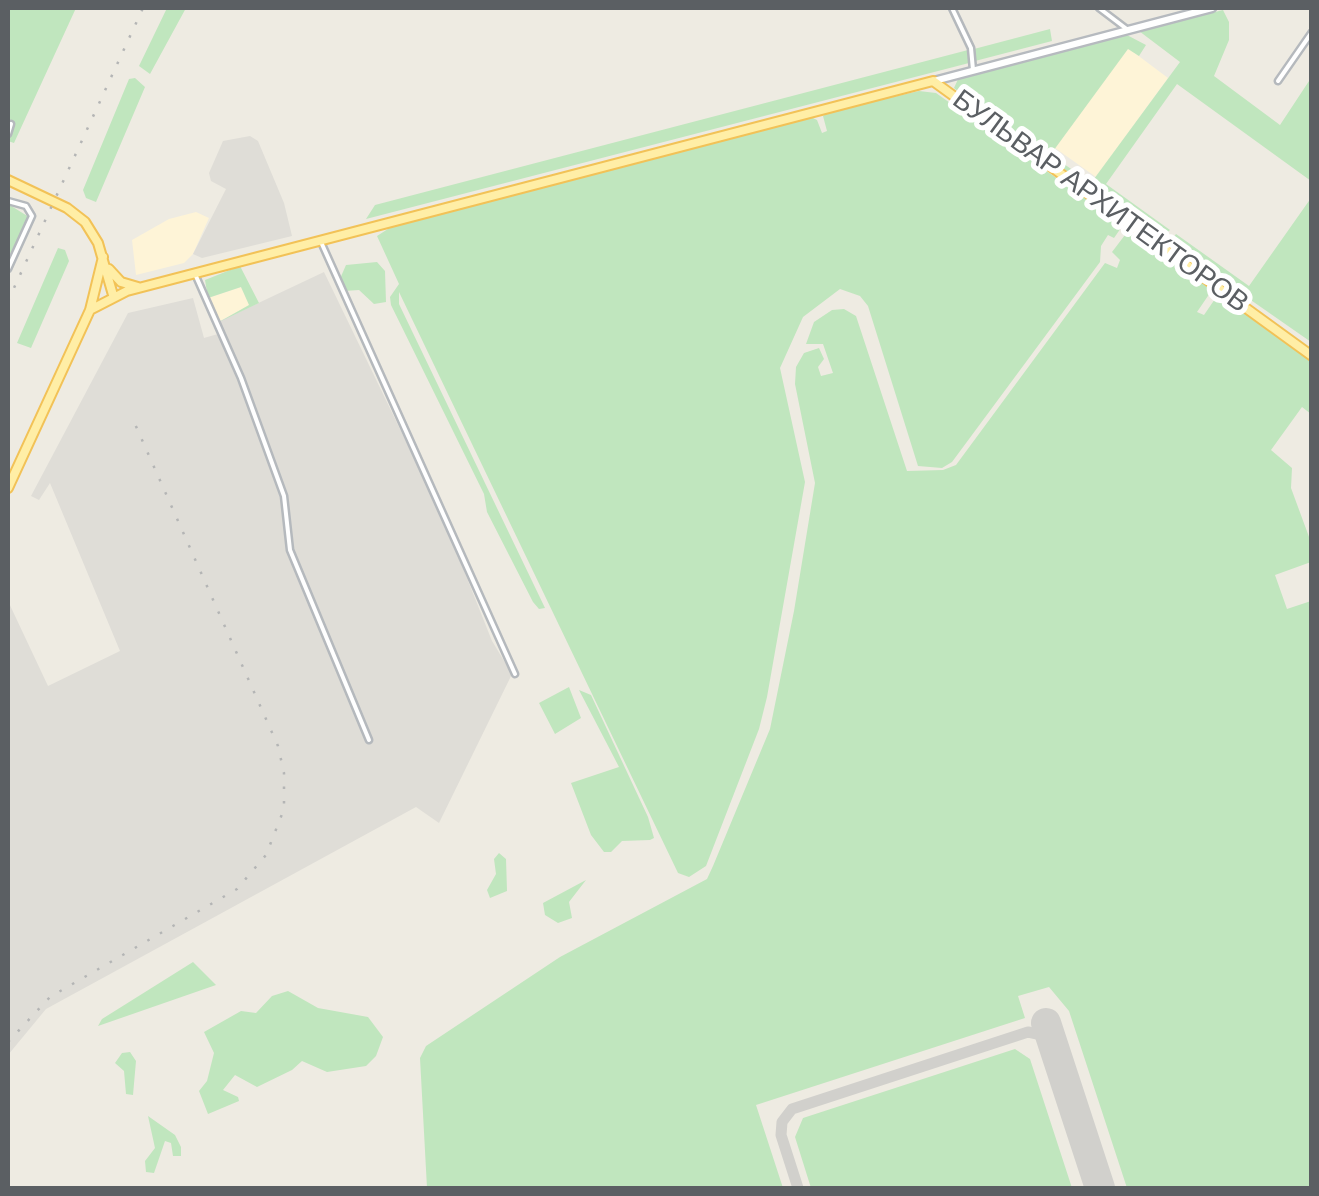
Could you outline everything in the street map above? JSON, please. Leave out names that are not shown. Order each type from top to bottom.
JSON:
[{"type":"main road","points":[[90,310],[114,295],[142,287],[1212,8]]},
{"type":"main road","name":"БУЛЬВАР АРХИТЕКТОРОВ","points":[[933,81],[1312,354]]},
{"type":"main road","points":[[8,180],[74,212],[94,234],[114,295]]},
{"type":"main road","points":[[103,257],[115,278],[142,287]]},
{"type":"main road","points":[[8,488],[90,310],[103,257]]},
{"type":"street","points":[[952,8],[971,48],[973,70]]},
{"type":"street","points":[[1099,8],[1128,30]]},
{"type":"street","points":[[1278,81],[1312,32]]},
{"type":"street","points":[[8,134],[11,124]]},
{"type":"street","points":[[8,201],[26,206],[32,216],[8,270]]},
{"type":"street","points":[[321,242],[516,674]]},
{"type":"street","points":[[195,274],[241,378],[284,496],[290,550],[368,740]]},
{"type":"shaded area","points":[[1128,48],[1168,78],[1096,177],[1055,148]]},
{"type":"shaded area","points":[[250,136],[258,141],[284,203],[292,236],[202,258],[193,254],[226,189],[211,181],[209,173],[223,141]]},
{"type":"shaded area","points":[[196,212],[209,218],[193,254],[184,263],[136,275],[132,240],[169,219]]},
{"type":"shaded area","points":[[324,272],[443,518],[492,641],[512,674],[439,823],[416,807],[46,1009],[8,1055],[8,601],[48,686],[120,651],[50,483],[39,500],[31,496],[128,313],[193,298],[204,338],[218,334],[214,324]]},
{"type":"shaded area","points":[[241,287],[250,305],[220,321],[208,298]]},
{"type":"green space","points":[[8,8],[76,8],[14,143],[8,141]]},
{"type":"green space","points":[[167,8],[186,8],[150,74],[139,66]]},
{"type":"green space","points":[[1223,10],[1229,22],[1229,40],[1214,76],[1280,125],[1311,78],[1311,181],[1177,84],[1106,184],[1170,230],[1159,239],[1062,168],[1064,164],[1091,183],[1180,62],[1139,31]]},
{"type":"green space","points":[[1050,29],[1052,41],[975,61],[974,49]]},
{"type":"green space","points":[[1125,34],[1146,45],[1139,56],[1128,49],[1051,154],[1056,162],[985,115],[954,88],[959,77]]},
{"type":"green space","points":[[968,50],[969,63],[366,219],[375,205]]},
{"type":"green space","points":[[135,78],[145,87],[96,202],[86,198],[83,190],[129,79]]},
{"type":"green space","points":[[919,91],[936,93],[1123,225],[1114,238],[1108,235],[1101,246],[1100,262],[952,462],[942,468],[918,466],[868,306],[860,296],[840,289],[803,317],[780,368],[805,482],[767,697],[759,729],[706,866],[689,877],[678,873],[399,292],[399,304],[545,608],[539,609],[533,602],[487,512],[484,494],[391,305],[390,297],[399,284],[377,236],[391,227],[811,117],[817,120],[822,133],[827,131],[823,116],[828,112]]},
{"type":"green space","points":[[1311,198],[1311,342],[1169,243],[1176,234],[1249,286]]},
{"type":"green space","points":[[8,204],[29,217],[8,258]]},
{"type":"green space","points":[[1128,231],[1212,290],[1197,312],[1204,315],[1217,296],[1224,297],[1311,361],[1311,414],[1302,407],[1271,450],[1292,468],[1291,488],[1312,545],[1311,562],[1275,575],[1287,609],[1311,601],[1311,1188],[1127,1188],[1069,1011],[1049,987],[1018,996],[1025,1018],[756,1105],[783,1188],[427,1188],[420,1058],[426,1046],[560,957],[707,879],[713,866],[770,729],[794,611],[815,483],[795,384],[796,367],[804,353],[819,348],[824,359],[818,367],[821,376],[833,373],[823,344],[806,344],[814,322],[832,310],[844,309],[856,316],[907,471],[943,470],[956,465],[1105,263],[1117,268],[1120,260],[1112,252]]},
{"type":"green space","points":[[58,248],[65,250],[69,261],[31,348],[17,343]]},
{"type":"green space","points":[[377,262],[385,271],[386,302],[374,304],[359,290],[344,291],[339,281],[346,265]]},
{"type":"green space","points":[[240,266],[259,303],[219,322],[249,305],[241,287],[208,298],[205,280]]},
{"type":"green space","points":[[569,687],[581,718],[555,734],[539,703]]},
{"type":"green space","points":[[579,690],[591,695],[648,817],[654,838],[650,840],[622,841],[611,852],[604,852],[591,835],[571,783],[619,767]]},
{"type":"green space","points":[[499,853],[506,859],[507,891],[490,898],[487,890],[496,874],[494,859]]},
{"type":"green space","points":[[586,880],[569,902],[572,918],[558,923],[545,915],[543,903]]},
{"type":"green space","points":[[193,962],[216,985],[98,1026],[102,1019]]},
{"type":"green space","points":[[288,991],[318,1008],[368,1017],[383,1037],[376,1056],[366,1066],[327,1072],[302,1061],[257,1087],[235,1075],[223,1090],[239,1101],[208,1114],[199,1091],[207,1081],[214,1053],[204,1032],[241,1011],[256,1013],[272,996]]},
{"type":"green space","points":[[1015,1049],[1030,1059],[1072,1188],[811,1188],[795,1137],[803,1118]]},
{"type":"green space","points":[[130,1052],[136,1061],[133,1095],[126,1094],[124,1071],[115,1063],[122,1053]]},
{"type":"green space","points":[[148,1116],[175,1135],[181,1147],[181,1156],[173,1156],[171,1143],[165,1141],[154,1173],[146,1172],[145,1161],[155,1148]]},
{"type":"taxiway","points":[[798,1188],[781,1135],[782,1122],[792,1109],[1028,1032],[1042,1035],[1053,1045]]},
{"type":"runway","points":[[1046,1023],[1100,1188]]},
{"type":"railway","points":[[8,301],[143,8]]},
{"type":"railway","points":[[8,1042],[50,997],[237,889],[266,855],[284,809],[284,773],[278,746],[131,415]]}]
